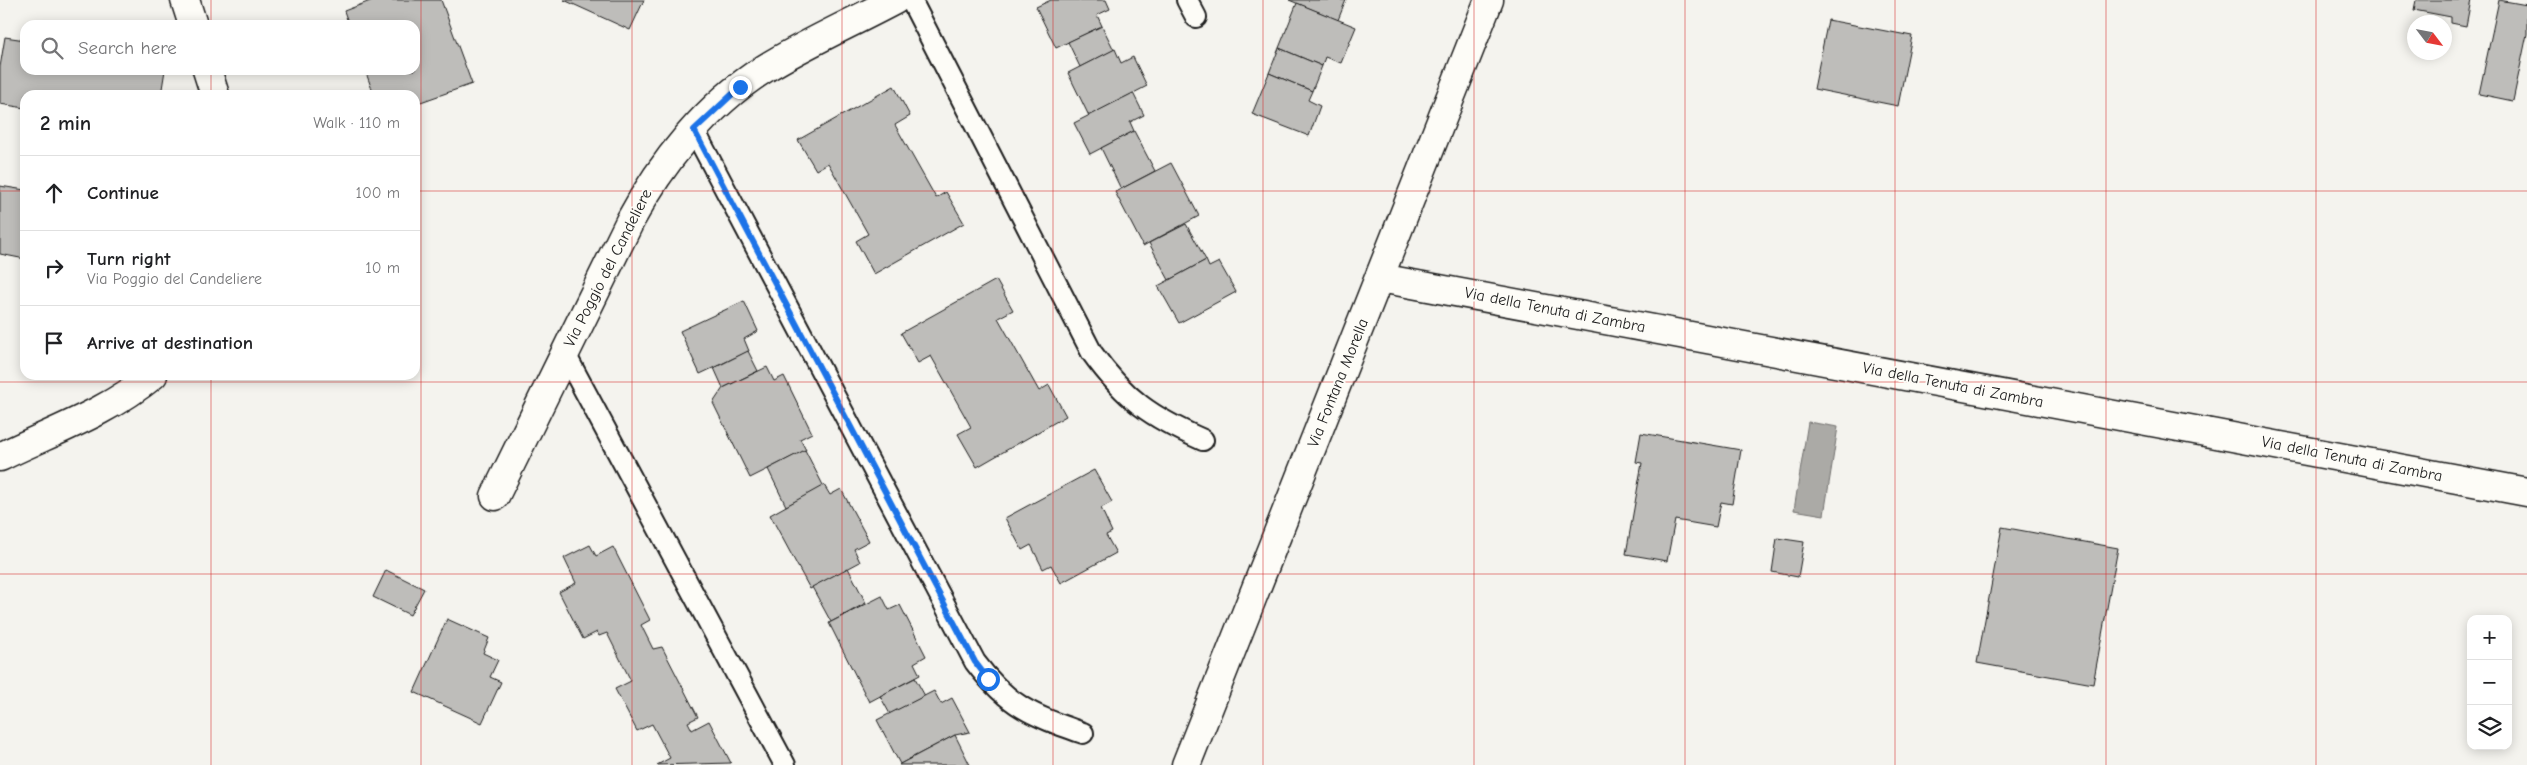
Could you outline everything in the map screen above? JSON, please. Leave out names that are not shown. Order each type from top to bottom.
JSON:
[{"type":"street","points":[[185,0],[191,20]]},
{"type":"street","name":"Via Poggio del Candeliere","points":[[495,496],[645,193],[694,130],[740,87],[764,70],[896,0]]},
{"type":"street","name":"Via Fontana Morella","points":[[1186,765],[1489,0]]},
{"type":"street","points":[[209,75],[213,90]]},
{"type":"street","name":"Via della Tenuta di Zambra","points":[[1380,278],[2527,492]]},
{"type":"street","points":[[0,457],[113,402],[146,380]]},
{"type":"lane","points":[[911,0],[1092,353],[1129,398],[1172,426],[1203,440]]},
{"type":"lane","points":[[694,130],[975,662],[988,679],[1009,699],[1040,718],[1083,733]]},
{"type":"lane","points":[[565,354],[785,765]]},
{"type":"shaded area","points":[[1808,422],[1838,427],[1824,515],[1794,510]]},
{"type":"building","points":[[373,0],[441,0],[472,84],[420,102],[420,90],[372,90],[367,75],[420,75],[420,20],[347,20],[344,11]]},
{"type":"building","points":[[564,0],[644,0],[630,30]]},
{"type":"building","points":[[1051,0],[1106,0],[1110,9],[1097,15],[1102,26],[1056,48],[1036,7]]},
{"type":"building","points":[[1289,0],[1346,0],[1338,20]]},
{"type":"building","points":[[2416,0],[2471,0],[2466,26],[2452,23],[2452,15],[2440,15],[2414,10]]},
{"type":"building","points":[[2499,0],[2527,5],[2527,34],[2513,101],[2479,94]]},
{"type":"building","points":[[1297,3],[1356,27],[1341,63],[1325,57],[1322,66],[1279,48]]},
{"type":"building","points":[[1828,20],[1912,36],[1898,106],[1814,89]]},
{"type":"building","points":[[1102,26],[1114,50],[1080,67],[1068,42]]},
{"type":"building","points":[[5,37],[20,39],[20,75],[164,75],[162,90],[20,90],[20,107],[0,104],[0,67]]},
{"type":"building","points":[[1279,48],[1322,66],[1312,91],[1269,73]]},
{"type":"building","points":[[1115,49],[1121,63],[1133,57],[1147,86],[1089,116],[1068,73]]},
{"type":"building","points":[[1269,73],[1312,91],[1308,100],[1320,106],[1309,136],[1252,114]]},
{"type":"building","points":[[894,86],[910,116],[895,125],[936,198],[946,192],[964,223],[874,274],[856,241],[868,234],[828,163],[816,170],[798,140]]},
{"type":"building","points":[[1133,93],[1144,115],[1130,122],[1134,131],[1090,154],[1074,123]]},
{"type":"building","points":[[1134,131],[1155,171],[1121,189],[1101,148]]},
{"type":"building","points":[[1171,163],[1199,216],[1143,246],[1115,192]]},
{"type":"building","points":[[0,186],[20,189],[20,258],[0,254]]},
{"type":"building","points":[[1186,224],[1206,260],[1169,280],[1149,243]]},
{"type":"building","points":[[1206,260],[1209,267],[1219,262],[1236,292],[1179,323],[1158,286]]},
{"type":"building","points":[[996,280],[1013,310],[998,318],[1039,391],[1049,385],[1066,416],[977,467],[958,434],[971,427],[931,356],[918,363],[901,333]]},
{"type":"building","points":[[744,301],[758,331],[744,339],[749,351],[700,374],[680,331]]},
{"type":"building","points":[[748,351],[758,371],[723,388],[714,368]]},
{"type":"building","points":[[767,367],[774,381],[784,376],[812,433],[800,439],[806,450],[750,478],[713,403],[723,388]]},
{"type":"building","points":[[1641,433],[1741,450],[1732,504],[1721,502],[1716,527],[1675,520],[1667,561],[1626,554],[1642,463],[1636,462]]},
{"type":"building","points":[[805,450],[824,487],[786,506],[768,469]]},
{"type":"building","points":[[1094,470],[1112,502],[1101,508],[1112,532],[1106,535],[1116,553],[1061,583],[1051,565],[1043,569],[1031,545],[1022,550],[1005,518]]},
{"type":"building","points":[[824,485],[830,495],[841,489],[869,541],[854,549],[860,562],[810,589],[770,515]]},
{"type":"building","points":[[2002,527],[2118,548],[2093,684],[1977,663]]},
{"type":"building","points":[[1777,538],[1804,542],[1798,577],[1772,572]]},
{"type":"building","points":[[590,545],[596,556],[613,547],[650,620],[641,625],[653,649],[662,647],[698,717],[688,722],[692,730],[709,721],[731,763],[657,765],[670,758],[652,724],[637,731],[615,689],[631,681],[607,633],[599,636],[597,632],[583,639],[559,592],[576,583],[564,558]]},
{"type":"building","points":[[848,568],[866,603],[831,622],[812,587]]},
{"type":"building","points":[[386,570],[424,589],[410,615],[373,597]]},
{"type":"building","points":[[882,596],[889,610],[900,605],[926,656],[914,663],[920,675],[869,702],[829,623]]},
{"type":"building","points":[[447,619],[489,638],[483,653],[498,660],[490,677],[501,682],[482,723],[414,692]]},
{"type":"building","points":[[915,678],[925,696],[890,714],[880,696]]},
{"type":"building","points":[[934,691],[941,704],[952,698],[970,732],[955,735],[900,764],[877,720]]},
{"type":"building","points":[[955,735],[970,765],[899,765],[900,764]]},
{"type":"route","points":[[740,87],[694,130],[975,662],[988,679]]}]
